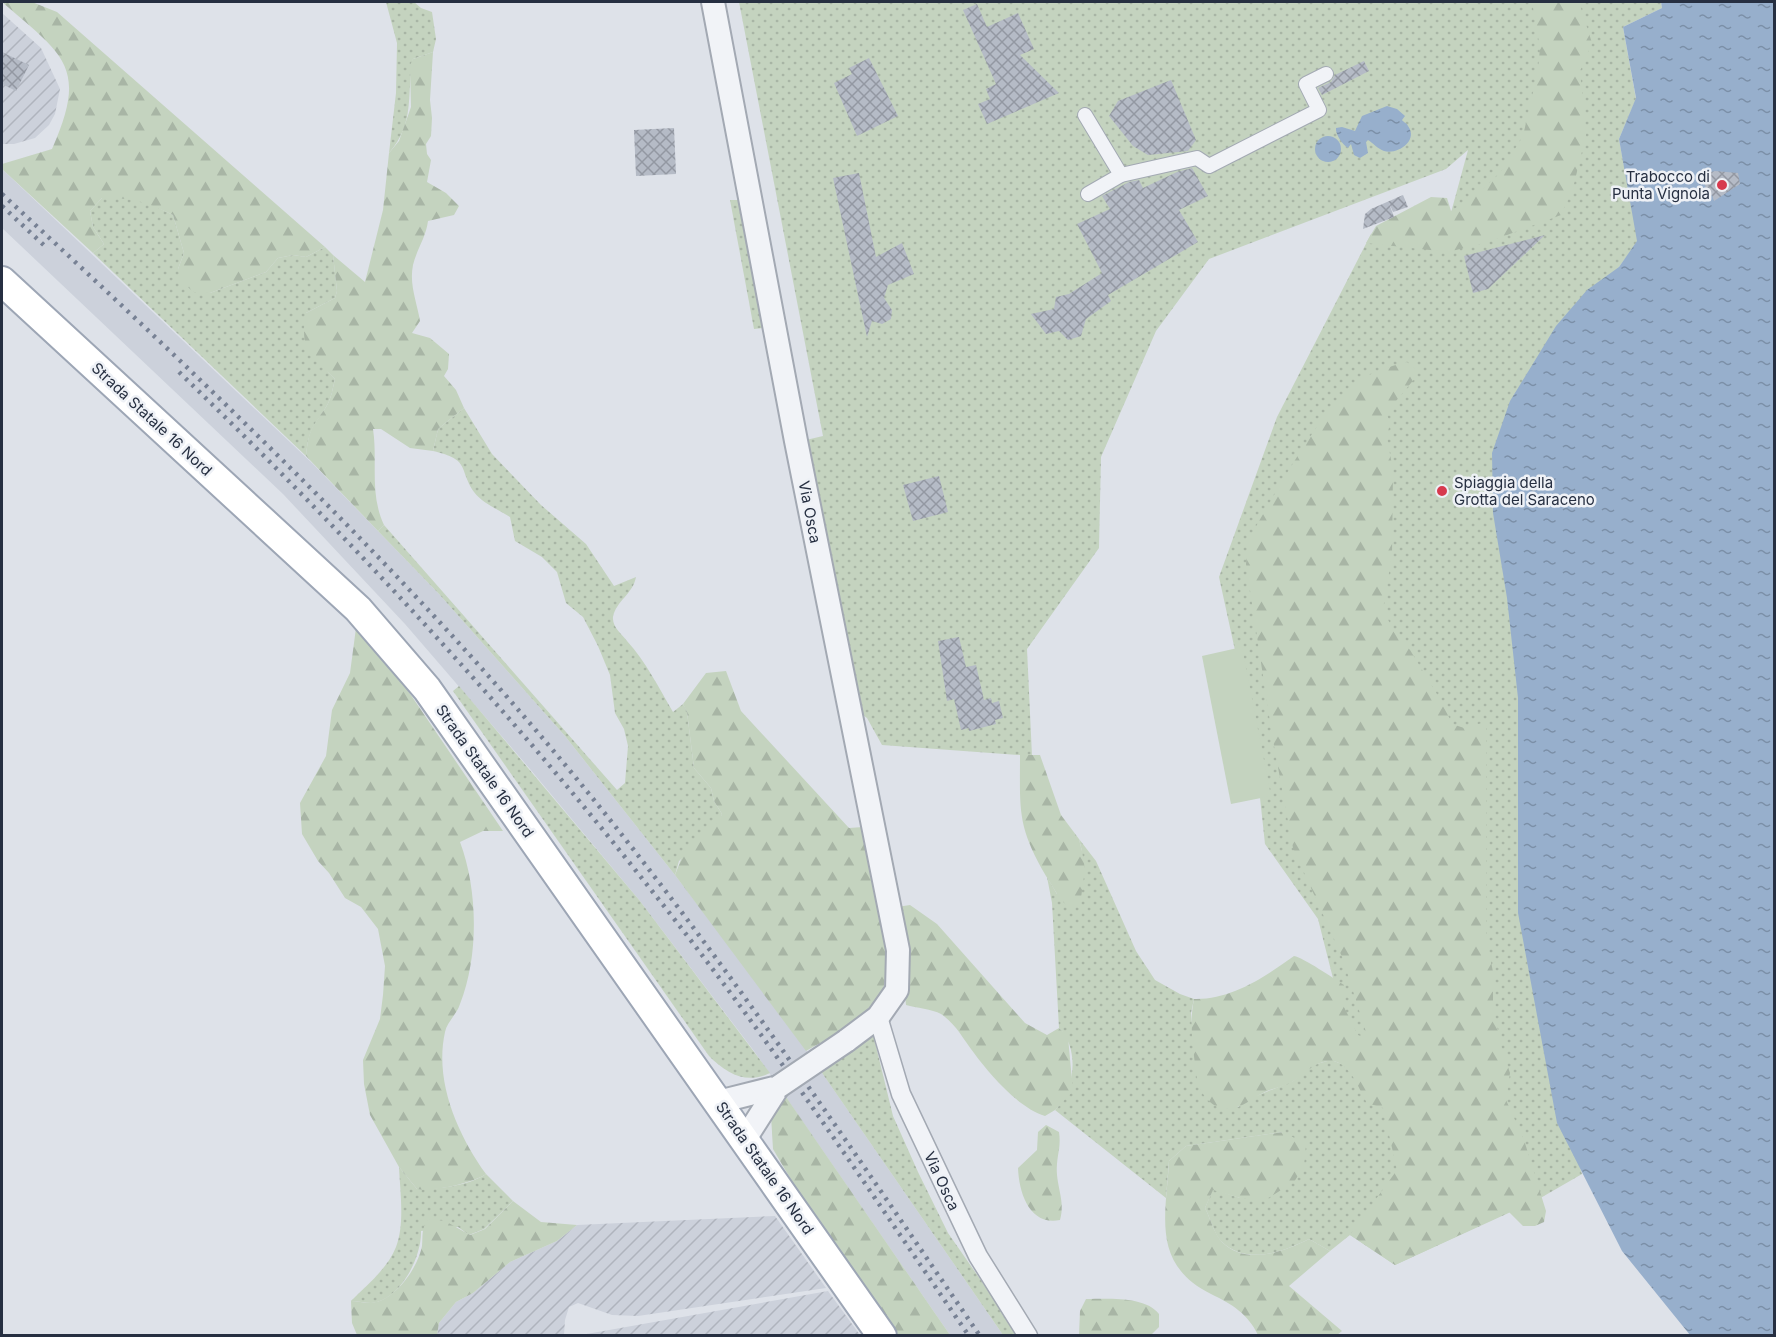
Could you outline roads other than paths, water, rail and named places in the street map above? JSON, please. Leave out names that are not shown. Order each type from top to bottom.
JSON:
[{"type":"main road","name":"Strada Statale 16 Nord","points":[[2,281],[358,609],[393,647],[427,689],[882,1335]]},
{"type":"street","name":"Via Osca","points":[[713,2],[796,441],[898,951],[897,990],[878,1017],[778,1087]]},
{"type":"street","points":[[1088,194],[1121,175],[1197,158],[1209,166],[1319,110],[1306,84],[1326,74]]},
{"type":"street","points":[[1085,115],[1121,175]]},
{"type":"street","name":"Via Osca","points":[[878,1017],[902,1094],[978,1256],[1028,1335]]},
{"type":"street","points":[[718,1101],[778,1087]]},
{"type":"street","points":[[745,1139],[778,1087]]},
{"type":"water","points":[[1661,2],[1774,2],[1774,1335],[1690,1335],[1622,1251],[1557,1123],[1518,913],[1518,698],[1507,598],[1493,513],[1492,453],[1510,401],[1556,326],[1587,290],[1619,267],[1637,241],[1619,139],[1636,98],[1623,27],[1662,8]]},
{"type":"water","points":[[1387,106],[1397,109],[1405,116],[1402,120],[1411,132],[1409,142],[1400,149],[1389,152],[1368,140],[1366,142],[1368,153],[1360,158],[1354,155],[1351,144],[1348,148],[1344,144],[1336,128],[1342,127],[1355,131],[1362,116]]},
{"type":"water","points":[[1328,136],[1337,140],[1341,149],[1337,158],[1328,162],[1319,158],[1315,149],[1319,140]]},
{"type":"railway","points":[[2,194],[285,462],[421,602],[551,748],[609,818],[720,963],[980,1336]]},
{"type":"railway","points":[[2,206],[48,249]]},
{"type":"railway","points":[[179,372],[364,559],[483,689],[597,823],[735,999],[969,1336]]},
{"type":"place","name":"Trabocco di Punta Vignola","points":[[1722,185]]},
{"type":"place","name":"Spiaggia della Grotta del Saraceno","points":[[1442,491]]}]
